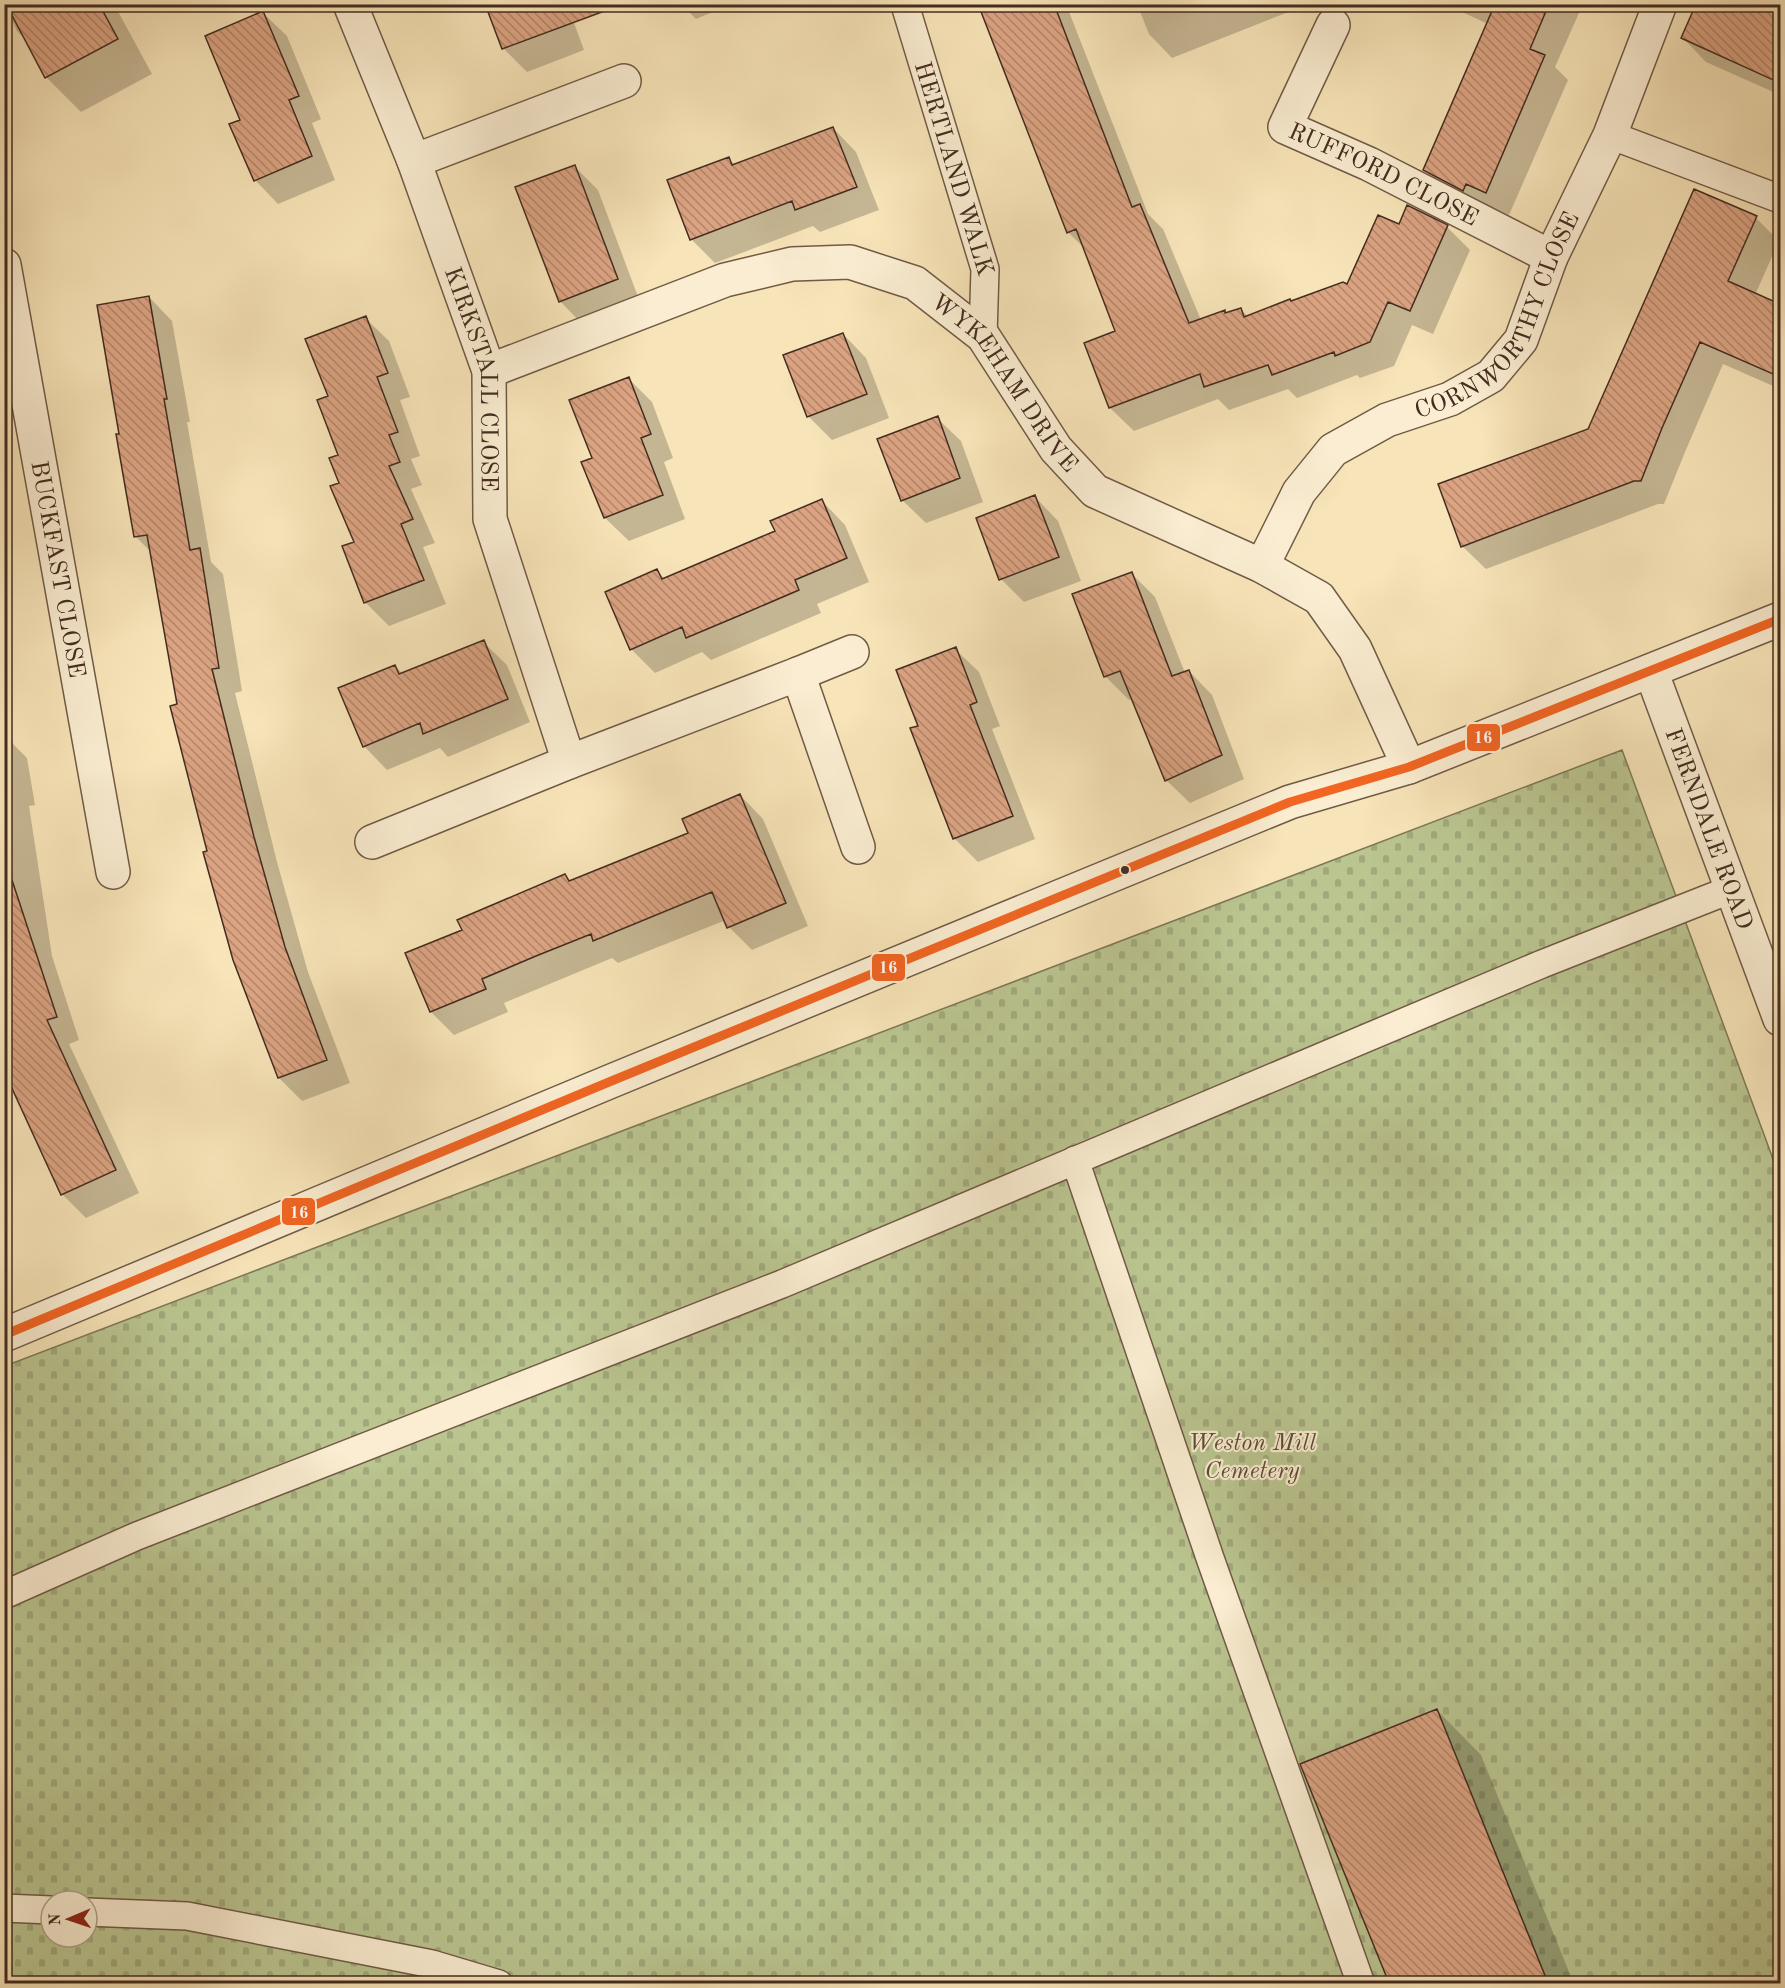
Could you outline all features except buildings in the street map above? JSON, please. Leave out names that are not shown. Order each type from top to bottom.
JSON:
[{"type":"street","name":"KIRKSTALL CLOSE","points":[[350,4],[414,161],[489,371],[490,519],[569,762]]},
{"type":"street","name":"CORNWORTHY CLOSE","points":[[1262,566],[1299,492],[1333,450],[1387,420],[1450,399],[1491,376],[1521,340],[1551,257],[1610,135],[1660,4]]},
{"type":"street","name":"RUFFORD CLOSE","points":[[1333,25],[1285,127],[1369,164],[1551,257]]},
{"type":"street","points":[[414,161],[624,81]]},
{"type":"street","name":"WYKEHAM DRIVE","points":[[489,371],[726,280],[792,264],[850,262],[915,283],[983,336],[1056,449],[1095,491],[1262,566],[1319,598],[1355,649],[1409,767]]},
{"type":"street","name":"BUCKFAST CLOSE","points":[[4,265],[113,872]]},
{"type":"street","points":[[4,1335],[1290,802],[1409,767],[1780,619]]},
{"type":"street","points":[[372,842],[569,762],[852,652]]},
{"type":"street","name":"FERNDALE ROAD","points":[[1651,671],[1780,1019]]},
{"type":"street","points":[[798,674],[858,847]]},
{"type":"lane","name":"HERTLAND WALK","points":[[905,5],[985,269],[983,336]]},
{"type":"lane","points":[[1610,135],[1780,199]]},
{"type":"lane","points":[[4,1595],[137,1536],[782,1284],[1542,964],[1732,889]]},
{"type":"lane","points":[[1075,1160],[1209,1558],[1361,1983]]},
{"type":"lane","points":[[4,1908],[39,1909]]},
{"type":"lane","points":[[99,1912],[187,1916],[432,1964],[499,1983]]},
{"type":"green space","name":"Weston Mill Cemetery","points":[[1622,750],[1780,1178],[1780,1983],[5,1984],[5,1366]]},
{"type":"transit line","name":"16","points":[[4,1335],[609,1082],[1290,802],[1409,767],[1780,619]]}]
